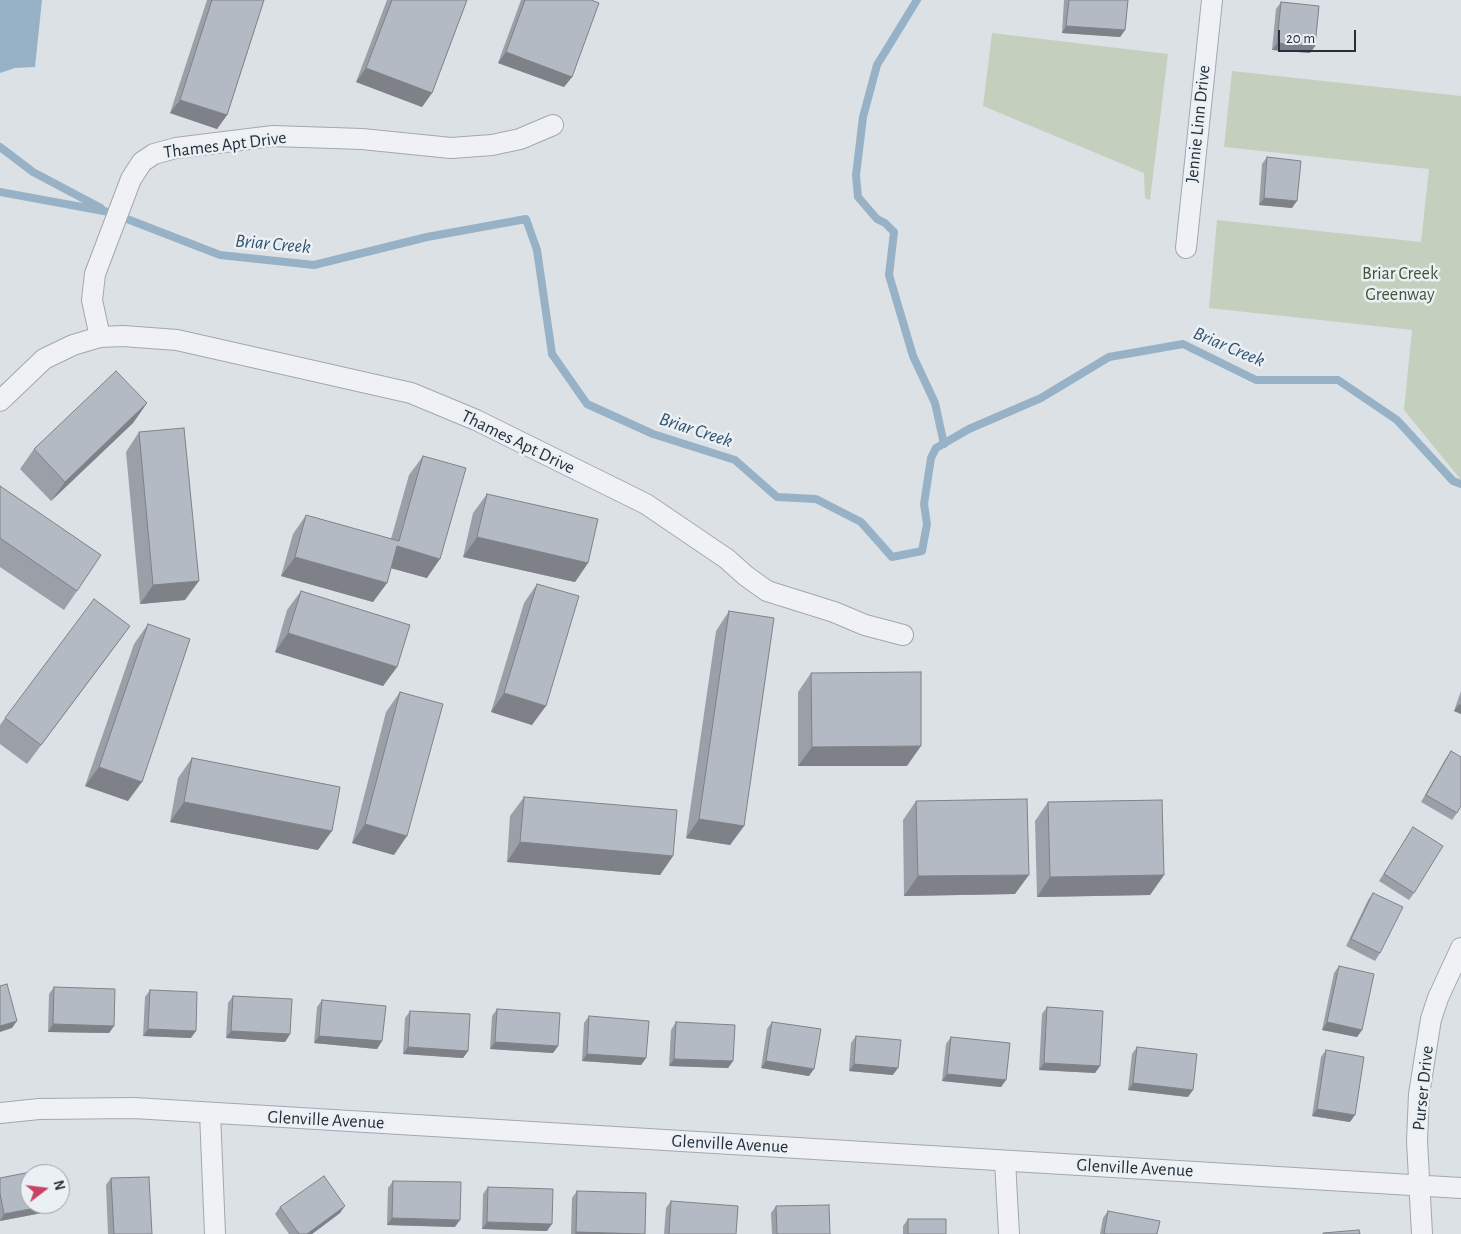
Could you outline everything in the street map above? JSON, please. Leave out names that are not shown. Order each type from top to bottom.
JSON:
[{"type":"street","name":"Jennie Linn Drive","points":[[1186,248],[1212,0]]},
{"type":"street","name":"Thames Apt Drive","points":[[100,338],[92,287],[131,179],[142,162],[154,154],[176,148],[273,136],[362,140],[451,148],[492,145],[520,139],[553,125]]},
{"type":"street","name":"Thames Apt Drive","points":[[0,401],[44,359],[73,345],[100,338],[124,336],[177,340],[411,393],[476,420],[646,504],[727,559],[767,591],[834,612],[864,625],[903,635]]},
{"type":"street","name":"Purser Drive","points":[[1422,1234],[1417,1141],[1419,1094],[1425,1048],[1438,998],[1461,948]]},
{"type":"street","name":"Glenville Avenue","points":[[0,1113],[88,1107],[210,1112],[1461,1188]]},
{"type":"street","points":[[210,1112],[215,1234]]},
{"type":"street","points":[[1005,1161],[1009,1234]]},
{"type":"green space","points":[[992,33],[1168,54],[1150,200],[1145,198],[1144,173],[983,106]]},
{"type":"green space","name":"Briar Creek Greenway","points":[[1232,71],[1461,96],[1461,480],[1404,410],[1412,330],[1209,308],[1217,220],[1421,242],[1429,169],[1224,147]]},
{"type":"water","points":[[0,0],[42,0],[35,67],[15,68],[0,73]]},
{"type":"building","points":[[212,0],[264,0],[227,115],[180,100]]},
{"type":"building","points":[[392,0],[467,0],[432,93],[366,68]]},
{"type":"building","points":[[525,0],[591,0],[599,3],[572,77],[506,52]]},
{"type":"building","points":[[1069,0],[1128,0],[1125,30],[1066,26]]},
{"type":"building","points":[[1281,2],[1319,6],[1315,46],[1277,43]]},
{"type":"building","points":[[1267,157],[1301,161],[1297,201],[1264,198]]},
{"type":"building","points":[[116,371],[147,403],[65,482],[34,449]]},
{"type":"building","points":[[184,428],[199,581],[153,585],[139,432]]},
{"type":"building","points":[[423,456],[466,468],[440,559],[397,546],[387,583],[295,557],[306,515],[399,541]]},
{"type":"building","points":[[0,486],[101,555],[77,591],[0,538]]},
{"type":"building","points":[[487,494],[598,519],[588,563],[477,537]]},
{"type":"building","points":[[537,584],[579,596],[546,706],[504,693]]},
{"type":"building","points":[[301,591],[410,625],[397,667],[288,633]]},
{"type":"building","points":[[94,599],[130,626],[41,745],[5,718]]},
{"type":"building","points":[[729,611],[774,618],[744,826],[699,819]]},
{"type":"building","points":[[148,624],[190,639],[142,782],[99,767]]},
{"type":"building","points":[[921,672],[921,746],[812,747],[811,673]]},
{"type":"building","points":[[400,692],[443,704],[407,836],[365,824]]},
{"type":"building","points":[[1451,751],[1461,757],[1461,806],[1457,813],[1426,795]]},
{"type":"building","points":[[192,758],[340,787],[332,831],[184,802]]},
{"type":"building","points":[[524,797],[677,810],[673,856],[520,842]]},
{"type":"building","points":[[1027,799],[1029,875],[918,876],[916,801]]},
{"type":"building","points":[[1162,800],[1164,875],[1050,877],[1048,802]]},
{"type":"building","points":[[1413,827],[1443,846],[1414,893],[1384,874]]},
{"type":"building","points":[[1373,893],[1403,907],[1380,953],[1351,939]]},
{"type":"building","points":[[1339,966],[1374,974],[1362,1030],[1327,1022]]},
{"type":"building","points":[[7,984],[17,1021],[0,1026],[0,986]]},
{"type":"building","points":[[54,987],[115,989],[114,1026],[53,1024]]},
{"type":"building","points":[[150,990],[197,992],[196,1031],[148,1029]]},
{"type":"building","points":[[233,996],[292,999],[290,1034],[231,1031]]},
{"type":"building","points":[[322,1000],[386,1006],[382,1041],[319,1036]]},
{"type":"building","points":[[1047,1007],[1103,1011],[1100,1066],[1044,1063]]},
{"type":"building","points":[[497,1009],[560,1013],[558,1046],[495,1042]]},
{"type":"building","points":[[410,1011],[470,1014],[468,1051],[408,1047]]},
{"type":"building","points":[[589,1016],[649,1021],[646,1058],[587,1054]]},
{"type":"building","points":[[676,1022],[735,1025],[733,1061],[674,1059]]},
{"type":"building","points":[[772,1022],[821,1029],[814,1069],[766,1061]]},
{"type":"building","points":[[856,1036],[901,1040],[898,1068],[854,1064]]},
{"type":"building","points":[[951,1037],[1010,1043],[1006,1080],[947,1074]]},
{"type":"building","points":[[1137,1047],[1197,1054],[1193,1090],[1133,1083]]},
{"type":"building","points":[[1326,1050],[1364,1057],[1355,1115],[1317,1109]]},
{"type":"building","points":[[20,1174],[20,1211],[4,1214],[0,1193],[0,1178]]},
{"type":"building","points":[[324,1176],[345,1206],[307,1234],[299,1234],[280,1207]]},
{"type":"building","points":[[149,1177],[152,1234],[114,1234],[111,1178]]},
{"type":"building","points":[[393,1181],[461,1182],[460,1220],[392,1218]]},
{"type":"building","points":[[488,1187],[553,1189],[552,1224],[487,1222]]},
{"type":"building","points":[[577,1191],[646,1193],[645,1234],[576,1232]]},
{"type":"building","points":[[671,1201],[738,1206],[736,1234],[669,1234]]},
{"type":"building","points":[[829,1205],[830,1234],[777,1234],[776,1206]]},
{"type":"building","points":[[1108,1211],[1160,1221],[1157,1234],[1104,1234]]},
{"type":"building","points":[[908,1219],[946,1219],[946,1234],[908,1234]]},
{"type":"building","points":[[1359,1230],[1360,1234],[1323,1234],[1323,1233]]},
{"type":"waterway","points":[[917,0],[877,65],[863,117],[856,175],[858,197],[877,219],[885,223],[894,232],[889,275],[913,356],[935,403],[944,444]]},
{"type":"waterway","points":[[0,147],[33,172],[101,208]]},
{"type":"waterway","name":"Briar Creek","points":[[0,192],[109,212],[220,255],[314,265],[427,237],[526,219],[537,250],[552,354],[587,404],[653,434],[735,460],[777,497],[816,499],[861,522],[892,557],[922,551],[927,524],[924,504],[931,458],[936,448],[969,429],[1041,398],[1109,357],[1183,344],[1256,380],[1338,380],[1397,420],[1453,481],[1461,484]]}]
